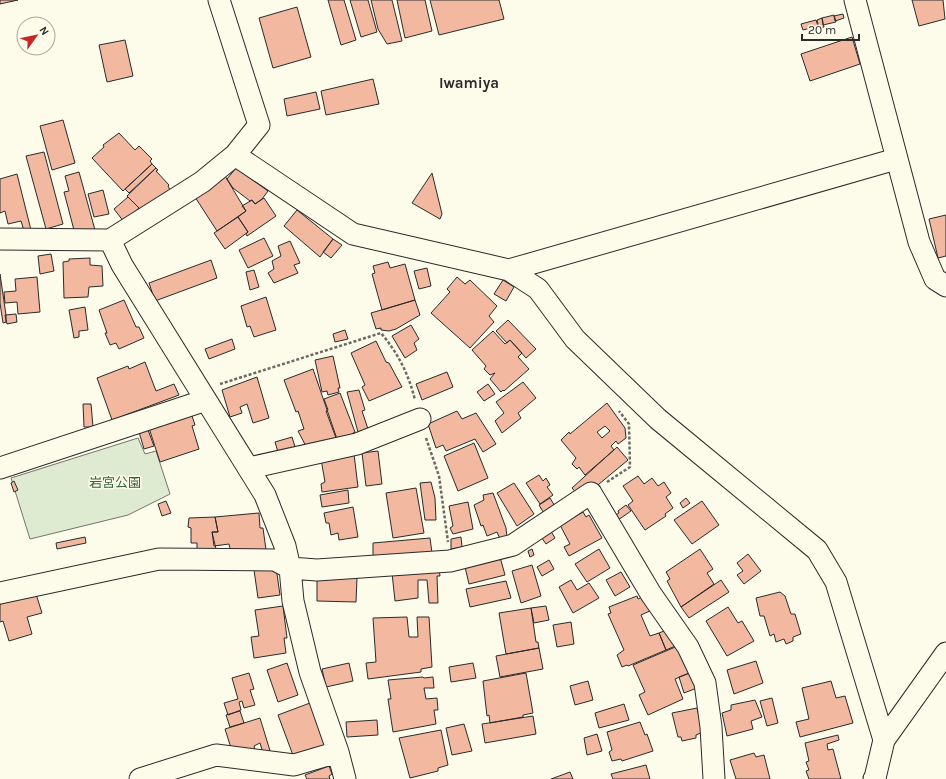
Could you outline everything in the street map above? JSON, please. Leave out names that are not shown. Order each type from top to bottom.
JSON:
[{"type":"street","points":[[0,239],[110,240],[202,182],[235,155],[259,125],[219,0]]},
{"type":"street","points":[[855,0],[919,242],[935,279],[946,286]]},
{"type":"street","points":[[235,155],[353,234],[509,270],[538,289],[574,339],[658,419],[817,550],[836,582],[884,740]]},
{"type":"street","points":[[509,270],[896,159]]},
{"type":"street","points":[[110,240],[122,265],[265,495],[284,546],[290,568],[293,601],[310,672],[338,752],[345,779]]},
{"type":"street","points":[[0,468],[203,395]]},
{"type":"street","points":[[249,468],[357,444],[420,419]]},
{"type":"street","points":[[0,593],[159,559],[275,560],[290,568],[317,570],[450,561],[513,545],[591,493],[651,594],[688,647],[704,683],[711,727],[714,779]]},
{"type":"street","points":[[874,779],[884,740],[946,653]]},
{"type":"street","points":[[140,779],[216,755],[294,765],[338,752]]},
{"type":"path","points":[[203,395],[381,333],[391,345],[410,379],[420,419],[438,476],[450,561]]},
{"type":"path","points":[[591,493],[630,467],[629,424],[615,406]]},
{"type":"green space","name":"岩宮公園","points":[[138,438],[145,454],[156,451],[170,494],[128,515],[30,539],[11,478]]},
{"type":"building","points":[[0,0],[18,0],[0,4]]},
{"type":"building","points":[[328,0],[344,0],[356,40],[341,45]]},
{"type":"building","points":[[350,0],[368,0],[377,32],[361,37]]},
{"type":"building","points":[[371,0],[392,0],[402,41],[387,44],[378,29]]},
{"type":"building","points":[[397,0],[425,0],[432,31],[405,38]]},
{"type":"building","points":[[430,0],[499,0],[504,19],[439,35]]},
{"type":"building","points":[[912,0],[943,0],[945,19],[919,26]]},
{"type":"building","points":[[297,7],[311,57],[273,68],[259,18]]},
{"type":"building","points":[[843,14],[844,18],[835,21],[834,16]]},
{"type":"building","points":[[834,15],[836,22],[823,25],[822,18]]},
{"type":"building","points":[[822,18],[824,27],[819,28],[817,20]]},
{"type":"building","points":[[816,20],[818,26],[803,30],[801,24]]},
{"type":"building","points":[[852,37],[860,64],[810,81],[801,54]]},
{"type":"building","points":[[125,40],[133,76],[107,82],[99,45]]},
{"type":"building","points":[[373,79],[379,104],[326,115],[321,91]]},
{"type":"building","points":[[316,92],[320,109],[287,116],[284,99]]},
{"type":"building","points":[[63,120],[75,163],[52,170],[40,126]]},
{"type":"building","points":[[119,133],[135,150],[139,146],[152,159],[150,161],[152,164],[123,191],[92,158],[104,147],[103,145]]},
{"type":"building","points":[[44,152],[63,224],[46,229],[26,156]]},
{"type":"building","points":[[152,164],[156,168],[129,193],[125,189]]},
{"type":"building","points":[[156,168],[158,170],[156,171],[169,185],[168,186],[171,192],[142,211],[127,196]]},
{"type":"building","points":[[236,168],[268,191],[262,199],[255,204],[252,200],[250,201],[233,188],[227,179]]},
{"type":"building","points":[[79,172],[95,230],[75,234],[64,192],[69,191],[65,176]]},
{"type":"building","points":[[432,173],[442,214],[440,219],[412,203]]},
{"type":"building","points":[[17,174],[31,230],[24,231],[21,221],[8,224],[5,211],[0,213],[0,179]]},
{"type":"building","points":[[225,176],[246,211],[217,231],[195,197]]},
{"type":"building","points":[[103,190],[109,214],[94,217],[88,194]]},
{"type":"building","points":[[128,197],[139,208],[124,222],[114,209]]},
{"type":"building","points":[[264,198],[276,216],[247,236],[246,234],[248,232],[238,217],[246,211],[242,206],[252,200],[255,204]]},
{"type":"building","points":[[297,210],[333,239],[320,257],[284,226]]},
{"type":"building","points":[[946,215],[946,256],[938,258],[929,219]]},
{"type":"building","points":[[238,217],[248,232],[225,249],[214,233]]},
{"type":"building","points":[[264,238],[273,256],[248,268],[239,250]]},
{"type":"building","points":[[333,239],[342,245],[331,258],[323,252]]},
{"type":"building","points":[[290,241],[300,263],[294,265],[298,273],[274,283],[268,273],[274,269],[272,261],[281,256],[278,246]]},
{"type":"building","points":[[51,254],[54,271],[40,274],[38,256]]},
{"type":"building","points":[[90,258],[90,265],[102,266],[103,286],[89,287],[88,297],[64,298],[63,262],[69,261],[69,259]]},
{"type":"building","points":[[211,260],[217,278],[155,301],[149,283]]},
{"type":"building","points":[[388,262],[390,268],[405,264],[415,300],[382,310],[372,274],[375,273],[373,266]]},
{"type":"building","points":[[427,268],[431,286],[419,289],[414,271]]},
{"type":"building","points":[[254,270],[259,287],[250,290],[246,272]]},
{"type":"building","points":[[0,274],[6,315],[6,322],[3,323],[0,303]]},
{"type":"building","points":[[37,277],[40,312],[18,314],[17,302],[5,303],[4,292],[16,291],[15,279]]},
{"type":"building","points":[[457,277],[465,284],[470,280],[497,306],[489,316],[494,322],[470,348],[431,313],[450,292],[447,289]]},
{"type":"building","points":[[503,280],[514,287],[506,301],[494,294]]},
{"type":"building","points":[[266,297],[276,330],[254,337],[250,326],[247,327],[241,306]]},
{"type":"building","points":[[124,300],[136,327],[139,327],[144,338],[119,349],[116,343],[110,345],[99,310]]},
{"type":"building","points":[[415,300],[420,315],[396,329],[389,331],[381,330],[381,328],[376,329],[371,313]]},
{"type":"building","points":[[85,307],[88,330],[79,331],[79,337],[74,338],[69,310]]},
{"type":"building","points":[[16,314],[17,322],[7,324],[5,315]]},
{"type":"building","points":[[508,320],[536,349],[526,358],[510,340],[507,343],[496,331]]},
{"type":"building","points":[[411,325],[419,339],[414,343],[417,350],[405,358],[392,336]]},
{"type":"building","points":[[345,330],[348,339],[335,342],[333,334]]},
{"type":"building","points":[[493,331],[505,344],[510,340],[522,353],[518,357],[529,369],[501,392],[490,379],[495,373],[490,375],[484,369],[486,366],[472,350]]},
{"type":"building","points":[[232,339],[235,349],[209,359],[205,349]]},
{"type":"building","points":[[376,341],[386,362],[389,363],[402,387],[369,401],[362,387],[365,385],[351,353]]},
{"type":"building","points":[[333,356],[340,388],[338,388],[339,392],[328,395],[327,391],[322,392],[315,360]]},
{"type":"building","points":[[145,362],[156,391],[174,384],[179,395],[112,420],[97,378],[128,366],[129,369]]},
{"type":"building","points":[[313,369],[337,439],[308,450],[298,431],[304,429],[298,411],[296,412],[284,380]]},
{"type":"building","points":[[447,372],[453,387],[422,400],[416,384]]},
{"type":"building","points":[[257,377],[269,418],[253,423],[247,404],[240,407],[242,413],[230,417],[222,390]]},
{"type":"building","points":[[523,382],[536,398],[518,413],[521,418],[502,433],[495,421],[504,413],[496,402]]},
{"type":"building","points":[[488,384],[495,394],[484,401],[477,392]]},
{"type":"building","points":[[359,390],[365,410],[362,411],[368,429],[358,432],[347,392]]},
{"type":"building","points":[[340,393],[355,432],[353,433],[354,437],[341,442],[340,437],[336,438],[326,411],[328,410],[324,399]]},
{"type":"building","points":[[607,403],[625,428],[626,438],[618,444],[616,441],[611,446],[614,450],[585,475],[579,467],[577,469],[572,464],[576,458],[561,440],[569,432],[570,434]],"holes":[[[605,426],[610,431],[602,438],[597,432]]]},
{"type":"building","points":[[83,404],[91,404],[93,427],[84,427]]},
{"type":"building","points":[[457,411],[462,419],[476,413],[496,444],[483,452],[475,439],[446,451],[443,445],[436,448],[428,424]]},
{"type":"building","points":[[191,413],[195,425],[192,426],[199,449],[160,462],[149,428]]},
{"type":"building","points":[[148,430],[154,446],[144,449],[139,432]]},
{"type":"building","points":[[292,437],[296,450],[278,452],[275,442]]},
{"type":"building","points":[[474,443],[488,478],[458,491],[444,456]]},
{"type":"building","points":[[617,447],[628,460],[587,494],[580,497],[572,488]]},
{"type":"building","points":[[378,451],[382,484],[366,486],[362,453]]},
{"type":"building","points":[[354,454],[358,487],[322,492],[321,484],[325,482],[321,459]]},
{"type":"building","points":[[539,475],[543,481],[546,478],[550,485],[547,487],[553,495],[540,504],[526,483]]},
{"type":"building","points":[[638,476],[644,484],[652,478],[658,486],[664,482],[671,493],[666,497],[673,508],[665,514],[666,516],[645,530],[628,505],[633,501],[623,486]]},
{"type":"building","points":[[14,481],[18,490],[14,492],[11,483]]},
{"type":"building","points":[[431,482],[435,498],[436,520],[425,520],[420,483]]},
{"type":"building","points":[[514,483],[534,514],[517,526],[497,493]]},
{"type":"building","points":[[416,488],[424,533],[393,538],[386,493]]},
{"type":"building","points":[[348,490],[349,503],[322,507],[320,495]]},
{"type":"building","points":[[493,493],[506,528],[507,538],[500,539],[497,532],[487,536],[483,525],[481,526],[474,505],[484,500],[483,495]]},
{"type":"building","points":[[550,498],[556,508],[545,515],[539,505]]},
{"type":"building","points":[[686,498],[690,503],[683,508],[680,503]]},
{"type":"building","points":[[166,501],[171,513],[162,516],[158,504]]},
{"type":"building","points":[[702,501],[719,525],[692,544],[674,520]]},
{"type":"building","points":[[468,502],[473,529],[453,534],[450,528],[453,526],[449,506]]},
{"type":"building","points":[[626,505],[631,511],[615,522],[612,517],[619,513],[618,511]]},
{"type":"building","points":[[353,507],[358,537],[339,540],[338,533],[331,535],[329,523],[326,523],[324,513]]},
{"type":"building","points":[[583,512],[586,517],[589,515],[602,538],[569,556],[564,547],[570,544],[560,525]]},
{"type":"building","points":[[259,513],[260,528],[263,528],[266,550],[231,553],[229,544],[214,546],[212,532],[218,532],[215,517]]},
{"type":"building","points":[[215,517],[218,532],[212,532],[216,549],[197,549],[197,543],[191,543],[191,528],[188,527],[189,518]]},
{"type":"building","points":[[549,528],[555,538],[546,544],[539,534]]},
{"type":"building","points":[[85,537],[86,543],[57,549],[56,543]]},
{"type":"building","points":[[461,537],[462,547],[451,549],[451,539]]},
{"type":"building","points":[[430,538],[432,553],[373,558],[373,543]]},
{"type":"building","points":[[532,549],[534,555],[530,557],[528,551]]},
{"type":"building","points":[[599,549],[610,568],[587,582],[575,564]]},
{"type":"building","points":[[700,549],[713,569],[707,573],[714,584],[681,607],[667,581],[670,579],[666,572]]},
{"type":"building","points":[[748,554],[761,571],[744,584],[737,575],[743,571],[737,563]]},
{"type":"building","points":[[500,557],[505,575],[469,584],[465,567]]},
{"type":"building","points":[[549,560],[554,569],[542,576],[537,567]]},
{"type":"building","points":[[532,565],[541,596],[521,603],[512,571]]},
{"type":"building","points":[[276,567],[280,595],[258,598],[254,570]]},
{"type":"building","points":[[439,569],[440,576],[437,576],[438,603],[429,603],[427,580],[418,580],[418,598],[395,601],[392,573]]},
{"type":"building","points":[[621,572],[630,587],[615,596],[606,580]]},
{"type":"building","points":[[317,576],[357,578],[356,602],[317,601]]},
{"type":"building","points":[[571,580],[577,590],[589,583],[599,598],[573,613],[559,587]]},
{"type":"building","points":[[721,580],[729,592],[689,618],[681,607]]},
{"type":"building","points":[[506,581],[511,598],[470,607],[466,589]]},
{"type":"building","points":[[780,592],[785,596],[791,614],[795,614],[801,634],[793,637],[793,641],[786,644],[784,639],[776,642],[774,634],[770,636],[764,616],[760,616],[756,598]]},
{"type":"building","points":[[36,594],[42,613],[27,617],[32,634],[9,641],[3,621],[0,622],[0,604]]},
{"type":"building","points":[[637,596],[638,599],[644,596],[652,610],[641,615],[650,636],[659,633],[666,650],[628,666],[622,667],[617,655],[624,650],[608,614],[611,613],[609,607]]},
{"type":"building","points":[[283,606],[287,638],[284,638],[286,653],[254,658],[251,637],[259,636],[255,610]]},
{"type":"building","points":[[546,606],[549,620],[534,623],[531,608]]},
{"type":"building","points":[[728,607],[738,623],[742,621],[754,641],[727,656],[706,621]]},
{"type":"building","points":[[531,608],[536,642],[538,642],[539,648],[506,654],[499,613]]},
{"type":"building","points":[[407,617],[409,637],[418,637],[417,617],[429,617],[432,667],[421,669],[421,672],[368,679],[366,663],[376,662],[373,618]]},
{"type":"building","points":[[571,622],[574,644],[557,647],[553,625]]},
{"type":"building","points":[[669,629],[680,644],[666,650],[659,633]]},
{"type":"building","points":[[680,645],[692,672],[675,679],[683,699],[648,715],[639,695],[645,692],[633,665]]},
{"type":"building","points":[[539,648],[543,669],[500,677],[496,656]]},
{"type":"building","points":[[756,661],[763,683],[734,694],[727,670]]},
{"type":"building","points":[[287,663],[298,695],[278,702],[267,670]]},
{"type":"building","points":[[349,663],[353,681],[326,687],[322,669]]},
{"type":"building","points":[[473,663],[476,678],[451,682],[449,667]]},
{"type":"building","points":[[692,672],[697,688],[684,693],[679,677]]},
{"type":"building","points":[[249,673],[254,689],[250,690],[255,705],[244,708],[242,701],[239,702],[241,710],[228,715],[224,703],[238,699],[232,678]]},
{"type":"building","points":[[526,673],[533,713],[523,715],[523,717],[490,723],[489,715],[487,716],[483,681]]},
{"type":"building","points":[[433,677],[434,688],[424,688],[426,699],[437,698],[438,710],[434,710],[436,724],[393,732],[388,699],[391,699],[388,680]]},
{"type":"building","points":[[588,681],[593,700],[575,705],[570,686]]},
{"type":"building","points":[[831,681],[836,698],[845,696],[853,723],[800,737],[796,722],[809,719],[802,688]]},
{"type":"building","points":[[772,698],[778,723],[767,726],[760,701]]},
{"type":"building","points":[[755,700],[762,717],[751,721],[753,729],[727,736],[722,713],[731,710],[731,705]]},
{"type":"building","points":[[310,703],[326,746],[294,758],[278,715]]},
{"type":"building","points":[[624,704],[629,720],[599,728],[595,713]]},
{"type":"building","points":[[697,708],[703,732],[696,735],[696,738],[682,741],[681,737],[678,737],[672,713]]},
{"type":"building","points":[[240,711],[244,723],[230,727],[226,715]]},
{"type":"building","points":[[533,716],[536,734],[485,743],[482,724]]},
{"type":"building","points":[[260,718],[271,754],[264,756],[260,743],[254,746],[255,750],[231,748],[225,729]]},
{"type":"building","points":[[377,720],[378,735],[347,737],[346,722]]},
{"type":"building","points":[[640,722],[645,735],[647,734],[653,751],[622,761],[621,759],[612,761],[609,752],[612,750],[607,732]]},
{"type":"building","points":[[464,724],[472,751],[452,755],[446,728]]},
{"type":"building","points":[[441,730],[448,765],[438,768],[438,771],[410,778],[399,738]]},
{"type":"building","points":[[597,734],[602,751],[587,755],[584,738]]},
{"type":"building","points":[[838,735],[839,740],[827,744],[828,750],[833,749],[841,779],[809,779],[806,771],[809,770],[806,762],[809,761],[805,743]]},
{"type":"building","points":[[754,753],[756,757],[764,755],[770,779],[736,779],[730,760]]},
{"type":"building","points":[[646,765],[650,779],[613,779],[611,774]]},
{"type":"building","points":[[329,766],[332,774],[329,776],[330,779],[307,779],[305,775]]},
{"type":"building","points":[[570,772],[573,779],[551,779]]},
{"type":"district","name":"Iwamiya","points":[[469,83]]}]
